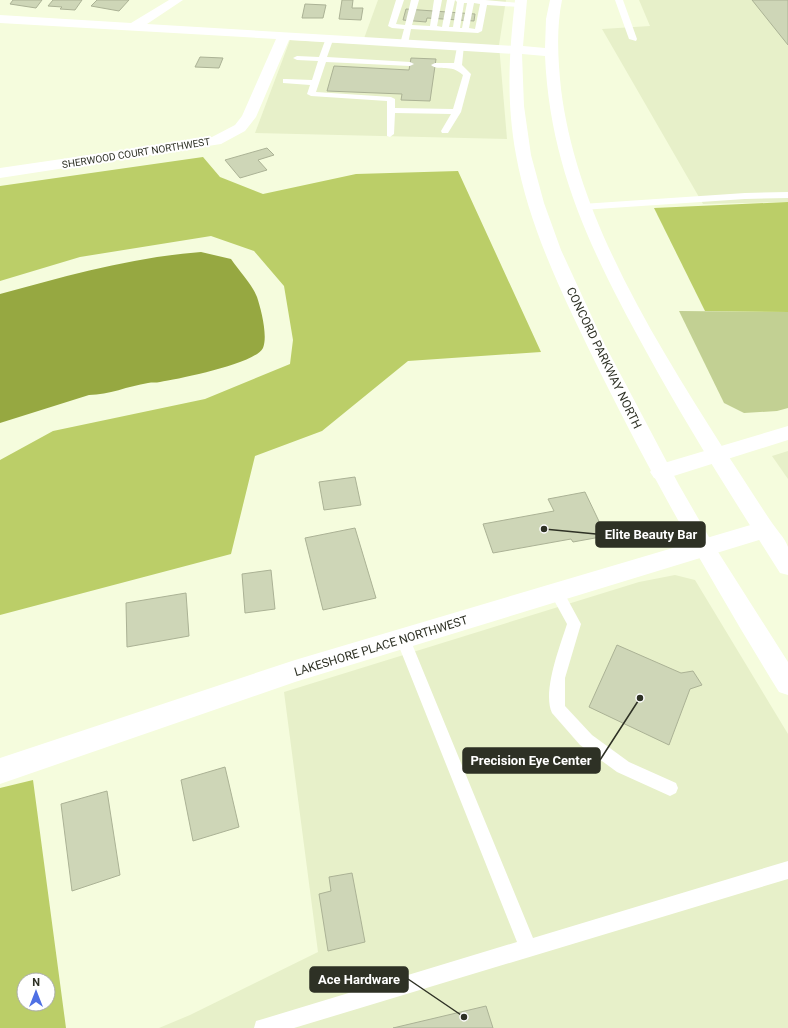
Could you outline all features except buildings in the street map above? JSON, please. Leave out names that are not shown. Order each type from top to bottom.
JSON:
[{"type":"main road","points":[[132,28],[177,0]]},
{"type":"main road","points":[[556,0],[552,17],[551,47],[554,98],[562,143],[582,207],[613,276],[674,386],[764,530],[787,561]]},
{"type":"main road","name":"CONCORD PARKWAY NORTH","points":[[521,2],[515,45],[515,92],[519,136],[533,194],[550,245],[589,331],[661,472],[704,549],[788,684]]},
{"type":"main road","points":[[0,19],[461,48],[515,45],[551,47]]},
{"type":"main road","name":"SHERWOOD COURT NORTHWEST","points":[[0,173],[216,141],[240,128],[249,118],[284,37]]},
{"type":"main road","points":[[661,472],[788,433]]},
{"type":"main road","name":"LAKESHORE PLACE NORTHWEST","points":[[0,771],[295,671],[764,530]]},
{"type":"lane","points":[[400,0],[392,26],[478,31],[484,2]]},
{"type":"lane","points":[[404,44],[415,0]]},
{"type":"lane","points":[[433,29],[438,0]]},
{"type":"lane","points":[[445,29],[451,0]]},
{"type":"lane","points":[[458,0],[521,2]]},
{"type":"lane","points":[[456,30],[461,0]]},
{"type":"lane","points":[[619,0],[633,39]]},
{"type":"lane","points":[[465,30],[470,1]]},
{"type":"lane","points":[[330,40],[311,94],[391,99],[390,134]]},
{"type":"lane","points":[[458,66],[461,48]]},
{"type":"lane","points":[[297,58],[410,64]]},
{"type":"lane","points":[[435,65],[458,66],[467,74],[456,112],[445,131]]},
{"type":"lane","points":[[286,81],[315,83]]},
{"type":"lane","points":[[391,110],[456,112]]},
{"type":"lane","points":[[582,207],[745,196],[788,195]]},
{"type":"lane","points":[[557,593],[574,624],[558,678],[558,708],[586,740],[623,767],[670,788]]},
{"type":"lane","points":[[403,639],[529,949]]},
{"type":"lane","points":[[263,1028],[788,870]]},
{"type":"shaded area","points":[[378,0],[506,0],[499,45],[507,139],[255,133],[290,40],[362,44]]},
{"type":"shaded area","points":[[639,0],[788,0],[788,202],[703,204],[602,29],[650,26]]},
{"type":"shaded area","points":[[203,157],[220,177],[263,194],[356,174],[458,171],[541,352],[408,361],[322,431],[255,456],[231,554],[0,615],[0,460],[53,431],[205,399],[290,364],[293,340],[284,286],[254,251],[211,236],[80,257],[0,281],[0,186]]},
{"type":"shaded area","points":[[788,202],[788,312],[705,311],[654,208]]},
{"type":"shaded area","points":[[201,252],[231,259],[255,292],[262,315],[265,337],[263,348],[257,354],[246,360],[216,370],[170,380],[141,384],[104,394],[89,395],[0,423],[0,294],[100,268],[150,258]]},
{"type":"shaded area","points":[[679,311],[788,312],[788,408],[777,411],[744,413],[724,403]]},
{"type":"shaded area","points":[[788,451],[788,479],[772,456]]},
{"type":"shaded area","points":[[675,575],[695,580],[788,734],[788,1028],[159,1028],[190,1015],[318,952],[284,692],[639,582]]},
{"type":"shaded area","points":[[33,780],[66,1028],[0,1028],[0,788]]},
{"type":"place","name":"Elite Beauty Bar","points":[[544,529]]},
{"type":"place","name":"Precision Eye Center","points":[[640,698]]},
{"type":"place","name":"Ace Hardware","points":[[464,1017]]}]
